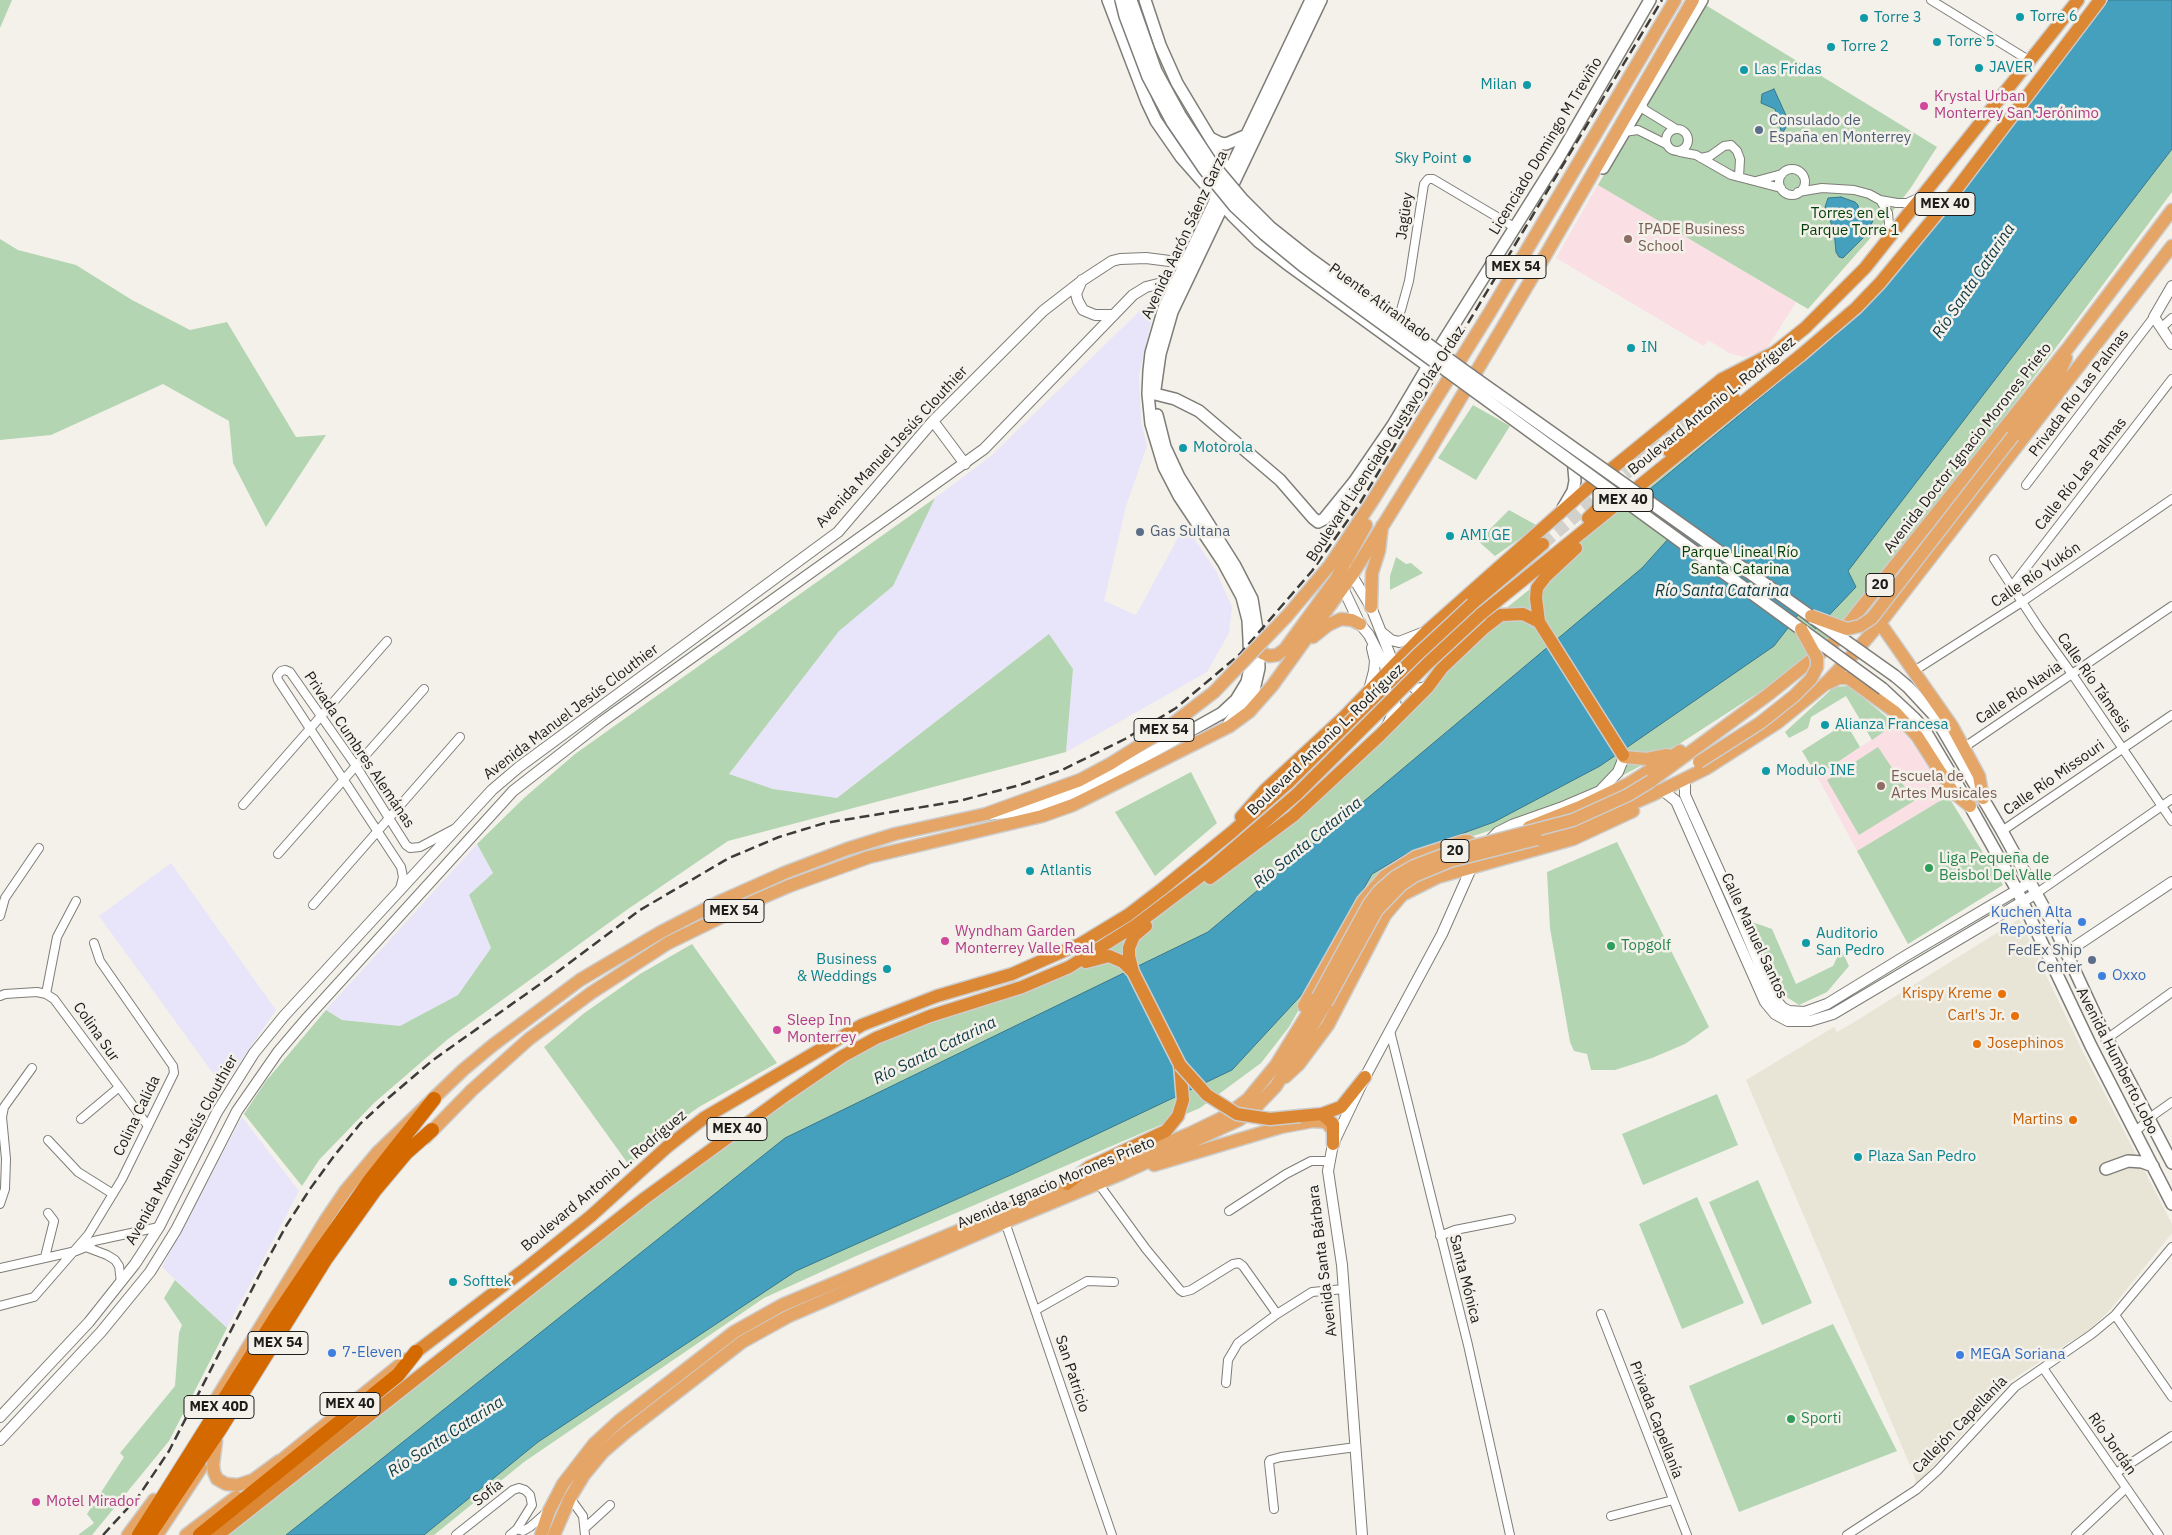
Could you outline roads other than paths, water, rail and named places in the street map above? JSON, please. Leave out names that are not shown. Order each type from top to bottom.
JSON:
[{"type":"highway","name":"Boulevard Antonio L. Rodríguez","points":[[1692,418],[1779,350],[1837,299],[1890,237],[2078,0]]},
{"type":"highway","name":"Boulevard Antonio L. Rodríguez","points":[[416,1352],[592,1216],[667,1147],[704,1118],[862,1025],[937,996],[1012,974],[1082,943],[1128,915],[1232,832],[1288,783],[1417,655],[1476,609],[1510,591],[1838,324],[1880,283],[1946,203],[2100,0]]},
{"type":"highway","points":[[1232,832],[1240,818],[1258,797],[1323,737],[1427,631],[1559,513],[1722,379],[1779,350]]},
{"type":"highway","points":[[1602,476],[1613,482],[1634,481],[1733,400],[1756,386],[1764,385]]},
{"type":"highway","points":[[1619,462],[1616,470],[1617,475],[1624,481],[1630,482]]},
{"type":"highway","points":[[1510,591],[1547,553],[1599,508],[1605,495],[1602,476]]},
{"type":"highway","points":[[1601,518],[1588,537],[1541,582],[1536,598],[1540,622],[1624,756]]},
{"type":"highway","name":"Boulevard Antonio L. Rodríguez","points":[[218,1535],[668,1180],[843,1056],[876,1038],[930,1016],[1022,986],[1069,967],[1136,925],[1210,869],[1297,794],[1427,664],[1476,609],[1543,544]]},
{"type":"highway","points":[[1365,1077],[1341,1107],[1322,1114],[1270,1119],[1237,1114],[1207,1095],[1180,1065],[1133,972],[1129,948],[1134,936],[1140,930],[1293,816],[1380,735],[1428,687],[1442,668],[1484,628],[1501,615],[1523,614],[1540,622]]},
{"type":"highway","points":[[1069,967],[1109,956],[1123,962],[1133,972]]},
{"type":"highway","points":[[1067,1184],[1089,1167],[1144,1143],[1166,1131],[1178,1116],[1184,1092],[1180,1065]]},
{"type":"highway","name":"MEX 40D","points":[[139,1535],[276,1317],[366,1186],[434,1099]]},
{"type":"highway","points":[[1322,1114],[1332,1123],[1333,1137]]},
{"type":"highway","points":[[155,1535],[325,1260],[375,1190],[406,1153],[432,1130]]},
{"type":"highway","points":[[200,1535],[398,1375],[416,1352]]},
{"type":"main road","points":[[1108,0],[1147,102],[1156,121],[1181,157],[1233,216],[1259,242],[1428,366]]},
{"type":"main road","name":"Puente Atirantado","points":[[1121,0],[1125,16],[1148,76],[1172,122],[1204,169],[1242,214],[1303,266],[1801,629]]},
{"type":"main road","name":"Puente Atirantado","points":[[1131,0],[1156,71],[1180,116],[1211,162],[1243,200],[1270,227],[1457,365],[1811,616]]},
{"type":"main road","points":[[1145,0],[1160,45],[1177,83],[1210,138],[1237,191],[1267,231],[1454,370],[1602,476]]},
{"type":"main road","name":"Avenida Aarón Sáenz Garza","points":[[1231,177],[1247,135],[1310,0]]},
{"type":"main road","name":"Avenida Aarón Sáenz Garza","points":[[986,814],[1026,810],[1066,795],[1114,773],[1222,713],[1236,700],[1247,682],[1250,668],[1248,620],[1242,597],[1223,562],[1179,496],[1164,467],[1152,432],[1151,394],[1180,284],[1231,177],[1321,0]]},
{"type":"main road","name":"Licenciado Domingo M Treviño","points":[[1438,357],[1514,227],[1559,157],[1650,0]]},
{"type":"main road","name":"Boulevard Licenciado Gustavo Díaz Ordaz","points":[[1345,565],[1373,500],[1454,370],[1675,0]]},
{"type":"main road","name":"Boulevard Licenciado Gustavo Díaz Ordaz","points":[[128,1535],[153,1503],[326,1218],[346,1190],[378,1153],[463,1070],[515,1026],[580,980],[669,927],[746,890],[847,850],[905,832],[986,814],[1080,780],[1110,764],[1166,729],[1214,692],[1287,616],[1329,567],[1345,565],[1382,525],[1425,458],[1693,0]]},
{"type":"main road","name":"Boulevard Licenciado Gustavo Díaz Ordaz","points":[[1573,206],[1591,186],[1702,0]]},
{"type":"main road","points":[[1147,102],[1151,94],[1162,83],[1177,83]]},
{"type":"main road","points":[[1210,138],[1226,144],[1247,135]]},
{"type":"main road","points":[[1573,206],[1567,198],[1580,175],[1578,163]]},
{"type":"main road","name":"Avenida Aarón Sáenz Garza","points":[[1190,263],[1217,218],[1220,201]]},
{"type":"main road","name":"Avenida Doctor Ignacio Morones Prieto","points":[[1322,1000],[1369,904],[1379,891],[1400,874],[1414,866],[1451,852],[1574,820],[1628,795],[1651,781],[1730,724],[1834,642],[2068,348],[2172,210]]},
{"type":"main road","points":[[1217,218],[1225,214],[1233,216]]},
{"type":"main road","name":"20","points":[[1703,765],[1777,723],[1824,685],[1850,658],[1880,623],[2172,246]]},
{"type":"main road","points":[[1811,616],[1847,629],[1860,626],[1872,618],[2058,376],[2064,366],[2068,348]]},
{"type":"main road","points":[[1151,394],[1175,399],[1199,411],[1280,480],[1313,518],[1321,521],[1334,508],[1373,455],[1428,366],[1438,357]]},
{"type":"main road","name":"Avenida Aarón Sáenz Garza","points":[[1151,394],[1159,427],[1172,461],[1249,591],[1256,618],[1259,668],[1254,690],[1235,717],[1220,730]]},
{"type":"main road","points":[[1559,513],[1572,491],[1575,481],[1573,456]]},
{"type":"main road","points":[[1371,607],[1372,573],[1381,544],[1382,525]]},
{"type":"main road","points":[[1258,646],[1262,653],[1269,656],[1277,655],[1283,651],[1340,582],[1345,565]]},
{"type":"main road","name":"MEX 54","points":[[155,1535],[186,1494],[216,1441],[327,1264],[398,1168],[472,1090],[541,1030],[591,993],[668,943],[770,894],[869,857],[1042,816],[1073,805],[1099,794],[1237,722],[1256,706],[1296,654],[1340,582]]},
{"type":"main road","points":[[1811,616],[1896,676],[1908,687],[1934,715],[1979,776],[1983,798]]},
{"type":"main road","points":[[1296,654],[1319,632],[1338,620],[1348,619],[1360,624]]},
{"type":"main road","points":[[1880,623],[1943,710],[1962,753]]},
{"type":"main road","points":[[1276,1086],[1299,1064],[1328,1024],[1392,906],[1413,888],[1471,866],[1573,839],[1610,824],[1685,784],[1703,765],[1794,696],[1811,679],[1817,667],[1817,658],[1801,629]]},
{"type":"main road","name":"Avenida Humberto Lobo","points":[[1801,629],[1883,689],[1924,729],[2017,890],[2106,1075],[2172,1204]]},
{"type":"main road","points":[[1824,685],[1839,678],[1848,678],[1890,708],[1916,736],[1953,792],[1970,806]]},
{"type":"main road","points":[[1508,857],[1501,846],[1506,835],[1582,806],[1628,784],[1680,751],[1730,724]]},
{"type":"main road","points":[[1624,756],[1652,758],[1680,751]]},
{"type":"main road","points":[[1651,781],[1703,765]]},
{"type":"main road","name":"Avenida Ignacio Morones Prieto","points":[[556,1535],[570,1498],[584,1475],[602,1452],[742,1342],[789,1316],[1120,1174],[1239,1120],[1253,1110],[1276,1086],[1322,1000],[1377,910],[1401,885],[1414,876],[1450,862],[1575,828],[1652,795],[1703,765]]},
{"type":"main road","name":"Avenida Humberto Lobo","points":[[1983,798],[2037,893],[2067,952],[2099,1023],[2172,1163]]},
{"type":"main road","points":[[1295,1036],[1298,1017],[1302,1009],[1363,901],[1385,876],[1415,857],[1464,841],[1468,841],[1474,848],[1471,866]]},
{"type":"main road","name":"Avenida Ignacio Morones Prieto","points":[[541,1535],[549,1510],[562,1484],[594,1444],[619,1421],[734,1332],[782,1305],[1191,1133],[1234,1112],[1248,1099],[1322,1000]]},
{"type":"main road","points":[[2069,1000],[2082,1003],[2091,1016],[2099,1023]]},
{"type":"main road","points":[[2106,1075],[2112,1065],[2115,1052]]},
{"type":"main road","points":[[1120,1174],[1176,1160],[1281,1127],[1313,1121],[1328,1123],[1333,1137]]},
{"type":"main road","points":[[2106,1169],[2128,1162],[2142,1162],[2152,1166]]},
{"type":"main road","points":[[2161,1182],[2172,1189]]},
{"type":"main road","name":"Boulevard Antonio L. Rodríguez","points":[[186,1535],[416,1352]]},
{"type":"main road","points":[[216,1441],[212,1465],[214,1472],[220,1481],[230,1485],[238,1485],[253,1480],[285,1457]]},
{"type":"street","points":[[1931,0],[2030,61]]},
{"type":"street","points":[[1641,104],[1645,110],[1676,129],[1683,130],[1698,157]]},
{"type":"street","points":[[1666,144],[1668,134],[1676,129]]},
{"type":"street","points":[[1624,132],[1638,130],[1666,144],[1672,150],[1698,157],[1738,177],[1777,187],[1789,194],[1822,188],[1854,190],[1869,194],[1880,200],[1897,203],[1922,196]]},
{"type":"street","points":[[1680,152],[1685,148],[1688,140]]},
{"type":"street","points":[[1698,157],[1710,156],[1724,146],[1731,146],[1737,151],[1740,159],[1738,177]]},
{"type":"street","points":[[1756,181],[1781,176],[1791,169],[1799,172],[1822,188]]},
{"type":"street","points":[[1777,187],[1781,176]]},
{"type":"street","points":[[1798,192],[1804,183],[1803,176]]},
{"type":"street","name":"Jagüey","points":[[1394,325],[1401,310],[1409,281],[1424,184],[1428,179],[1433,179],[1514,227]]},
{"type":"street","points":[[1880,200],[1888,213],[1890,237]]},
{"type":"street","name":"Avenida Manuel Jesús Clouthier","points":[[0,1417],[89,1322],[121,1282],[159,1227],[217,1112],[254,1053],[284,1016],[492,790],[519,767],[838,532],[933,421],[1043,311],[1083,280],[1112,261],[1120,259],[1146,258],[1190,263]]},
{"type":"street","points":[[1083,280],[1076,294],[1080,306],[1089,314],[1095,316],[1113,314]]},
{"type":"street","name":"Avenida Manuel Jesús Clouthier","points":[[0,1440],[101,1332],[150,1272],[191,1202],[237,1111],[278,1052],[513,791],[550,760],[650,687],[984,449],[1133,295],[1146,287],[1162,283],[1180,284]]},
{"type":"street","points":[[2172,286],[2154,317],[2172,344]]},
{"type":"street","name":"Privada Río Las Palmas","points":[[2026,485],[2154,317]]},
{"type":"street","points":[[2161,328],[2172,318]]},
{"type":"street","name":"Calle Río Las Palmas","points":[[2012,586],[2172,379]]},
{"type":"street","points":[[933,421],[965,464]]},
{"type":"street","name":"Calle Río Yukón","points":[[1914,672],[2022,602],[2172,499]]},
{"type":"street","name":"Calle Río Támesis","points":[[1994,559],[2172,821]]},
{"type":"street","points":[[1345,565],[1371,607],[1391,667],[1396,706],[1392,717],[1380,735]]},
{"type":"street","points":[[1329,567],[1340,582],[1360,624],[1391,667],[1404,680],[1416,688],[1428,687]]},
{"type":"street","name":"Calle Río Navia","points":[[1962,753],[1969,744],[2172,606]]},
{"type":"street","points":[[1379,630],[1391,640],[1399,642],[1427,631]]},
{"type":"street","points":[[1368,691],[1374,676],[1375,661],[1369,635]]},
{"type":"street","points":[[243,804],[387,641]]},
{"type":"street","name":"Privada Cumbres Alemánas","points":[[400,892],[403,871],[378,830],[278,680],[277,676],[280,671],[290,672],[356,766],[406,844],[415,848],[458,827]]},
{"type":"street","points":[[278,854],[424,689]]},
{"type":"street","name":"Calle Río Missouri","points":[[2002,831],[2172,715]]},
{"type":"street","points":[[313,905],[460,737]]},
{"type":"street","name":"Avenida Santa Bárbara","points":[[1362,1535],[1342,1265],[1328,1180],[1333,1137],[1442,934],[1471,866],[1480,852],[1498,832],[1600,791],[1618,772],[1624,756]]},
{"type":"street","name":"Calle Manuel Santos","points":[[1685,784],[1685,796],[1699,838],[1765,1002],[1775,1014],[1788,1021],[1810,1022],[1833,1014],[2037,893]]},
{"type":"street","name":"Calle Manuel Santos","points":[[1666,794],[1676,801],[1699,838],[1773,997],[1777,1004],[1788,1011],[1805,1012],[1827,1004],[2031,882]]},
{"type":"street","points":[[2037,893],[2172,799]]},
{"type":"street","points":[[0,916],[5,898],[39,848]]},
{"type":"street","points":[[2067,952],[2172,882]]},
{"type":"street","points":[[0,996],[29,992],[46,994],[56,937],[76,901]]},
{"type":"street","name":"Colina Calida","points":[[0,1306],[34,1297],[76,1250],[113,1194],[173,1076],[173,1066],[100,961],[94,943]]},
{"type":"street","points":[[2108,1038],[2172,992]]},
{"type":"street","name":"Colina Sur","points":[[46,994],[62,1006],[118,1088],[148,1126]]},
{"type":"street","name":"Santa Mónica","points":[[1390,1032],[1510,1535]]},
{"type":"street","points":[[0,1204],[5,1189],[6,1159],[2,1117],[4,1107],[32,1068]]},
{"type":"street","points":[[81,1118],[118,1088]]},
{"type":"street","points":[[2136,1131],[2172,1102]]},
{"type":"street","points":[[48,1140],[78,1172],[113,1194]]},
{"type":"street","points":[[1229,1211],[1286,1174],[1311,1161],[1330,1161]]},
{"type":"street","points":[[1098,1183],[1146,1249],[1180,1290],[1184,1292],[1191,1290],[1233,1264],[1239,1263],[1277,1314]]},
{"type":"street","points":[[46,1257],[54,1222],[48,1213]]},
{"type":"street","points":[[1440,1236],[1455,1230],[1511,1219]]},
{"type":"street","name":"San Patricio","points":[[1005,1222],[1112,1535]]},
{"type":"street","points":[[0,1268],[76,1250],[86,1247],[94,1241],[159,1227]]},
{"type":"street","points":[[86,1247],[115,1260],[119,1266],[121,1282]]},
{"type":"street","name":"Callejón Capellanía","points":[[1847,1535],[1926,1482],[2006,1395],[2092,1334],[2115,1315],[2172,1247]]},
{"type":"street","points":[[1036,1310],[1087,1281],[1114,1282]]},
{"type":"street","points":[[1226,1383],[1228,1360],[1238,1343],[1277,1314],[1312,1292],[1344,1289]]},
{"type":"street","name":"Privada Capellanía","points":[[1601,1314],[1686,1535]]},
{"type":"street","points":[[2115,1315],[2172,1397]]},
{"type":"street","name":"Río Jordán","points":[[2043,1368],[2159,1535]]},
{"type":"street","points":[[2116,1473],[2172,1436]]},
{"type":"street","points":[[1274,1509],[1268,1462],[1272,1459],[1356,1447]]},
{"type":"street","name":"Sofía","points":[[456,1535],[513,1490],[519,1488],[525,1490],[530,1495],[532,1505],[521,1532]]},
{"type":"street","points":[[2076,1535],[2126,1488]]},
{"type":"street","points":[[570,1498],[582,1512],[586,1531]]},
{"type":"street","points":[[1612,1516],[1673,1500]]},
{"type":"street","points":[[586,1531],[610,1505]]},
{"type":"street","points":[[510,1535],[521,1532],[549,1510]]},
{"type":"water","name":"Río Santa Catarina","points":[[2109,0],[2172,0],[2172,149],[1848,571],[1856,587],[1816,629],[1798,615],[1774,646],[1600,766],[1494,822],[1406,854],[1372,874],[1305,991],[1232,1070],[1013,1174],[796,1271],[538,1442],[424,1535],[286,1535],[785,1138],[1208,932],[1642,568],[1678,528],[1638,499],[1835,336],[1882,290],[1933,230]]},
{"type":"water","points":[[1774,89],[1789,122],[1782,134],[1775,109],[1761,103],[1762,94]]},
{"type":"water","points":[[1841,197],[1855,202],[1858,205],[1859,213],[1862,214],[1869,209],[1873,221],[1863,238],[1843,258],[1839,257],[1836,252],[1834,231],[1825,207],[1828,198]]},
{"type":"tunnel","points":[[1543,544],[1692,418]]},
{"type":"railway","points":[[103,1535],[138,1497],[169,1451],[263,1268],[286,1226],[310,1189],[360,1124],[433,1060],[560,970],[640,910],[729,858],[779,837],[825,823],[959,801],[1020,785],[1062,770],[1125,739],[1176,708],[1240,654],[1312,571],[1360,503],[1662,0]]},
{"type":"place","name":"Torre 6","points":[[2020,17]]},
{"type":"place","name":"Torre 3","points":[[1864,18]]},
{"type":"place","name":"Torre 5","points":[[1937,42]]},
{"type":"place","name":"Torre 2","points":[[1831,47]]},
{"type":"place","name":"JAVER","points":[[1979,68]]},
{"type":"place","name":"Las Fridas","points":[[1744,70]]},
{"type":"place","name":"Milan","points":[[1527,85]]},
{"type":"place","name":"Krystal Urban Monterrey San Jerónimo","points":[[1924,106]]},
{"type":"place","name":"Consulado de España en Monterrey","points":[[1759,130]]},
{"type":"place","name":"Sky Point","points":[[1467,159]]},
{"type":"place","name":"IPADE Business School","points":[[1628,239]]},
{"type":"place","name":"IN","points":[[1631,348]]},
{"type":"place","name":"Motorola","points":[[1183,448]]},
{"type":"place","name":"Gas Sultana","points":[[1140,532]]},
{"type":"place","name":"AMI GE","points":[[1450,536]]},
{"type":"place","name":"Alianza Francesa","points":[[1825,725]]},
{"type":"place","name":"Modulo INE","points":[[1766,771]]},
{"type":"place","name":"Escuela de Artes Musicales","points":[[1881,786]]},
{"type":"place","name":"Liga Pequeña de Beisbol Del Valle","points":[[1929,868]]},
{"type":"place","name":"Atlantis","points":[[1030,871]]},
{"type":"place","name":"Kuchen Alta Repostería","points":[[2082,922]]},
{"type":"place","name":"Wyndham Garden Monterrey Valle Real","points":[[945,941]]},
{"type":"place","name":"Auditorio San Pedro","points":[[1806,943]]},
{"type":"place","name":"Topgolf","points":[[1611,946]]},
{"type":"place","name":"FedEx Ship Center","points":[[2092,960]]},
{"type":"place","name":"Business & Weddings","points":[[887,969]]},
{"type":"place","name":"Oxxo","points":[[2102,976]]},
{"type":"place","name":"Krispy Kreme","points":[[2002,994]]},
{"type":"place","name":"Carl's Jr.","points":[[2015,1016]]},
{"type":"place","name":"Sleep Inn Monterrey","points":[[777,1030]]},
{"type":"place","name":"Josephinos","points":[[1977,1044]]},
{"type":"place","name":"Martins","points":[[2073,1120]]},
{"type":"place","name":"Plaza San Pedro","points":[[1858,1157]]},
{"type":"place","name":"Softtek","points":[[453,1282]]},
{"type":"place","name":"7-Eleven","points":[[332,1353]]},
{"type":"place","name":"MEGA Soriana","points":[[1960,1355]]},
{"type":"place","name":"Sporti","points":[[1791,1419]]},
{"type":"place","name":"Motel Mirador","points":[[36,1502]]},
{"type":"park label","name":"Torres en el Parque Torre 1","points":[[1850,222]]},
{"type":"park label","name":"Parque Lineal Río Santa Catarina","points":[[1740,562]]}]
